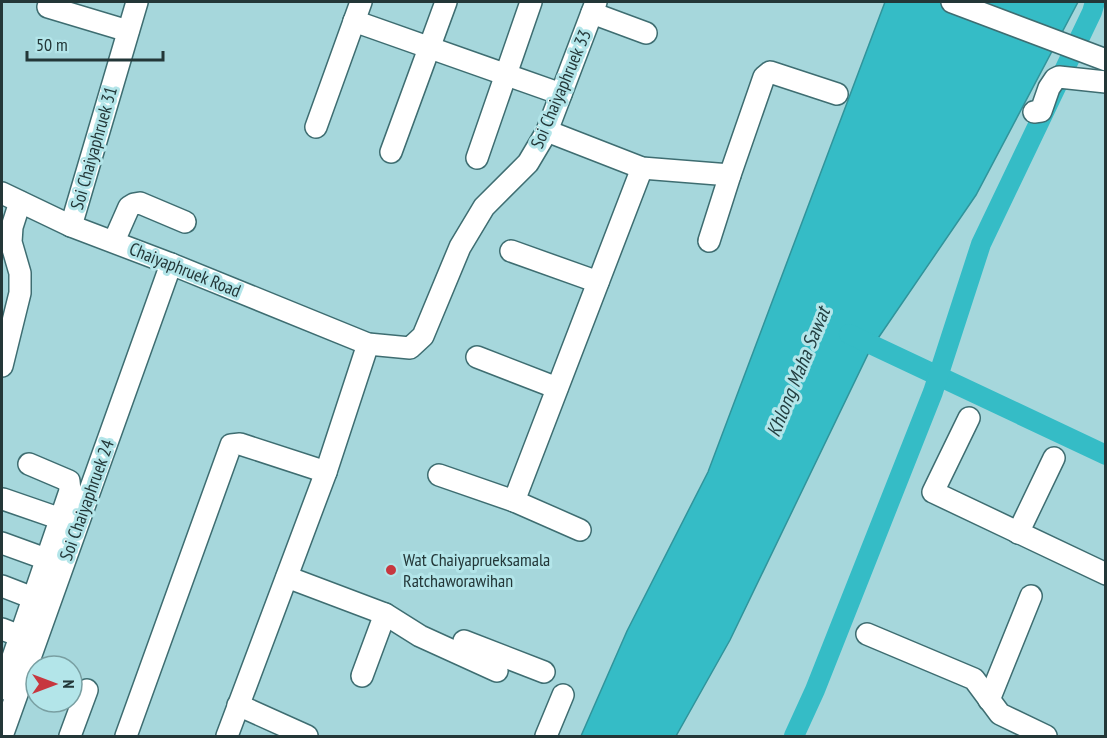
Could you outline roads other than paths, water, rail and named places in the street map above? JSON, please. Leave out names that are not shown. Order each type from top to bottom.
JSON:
[{"type":"street","name":"Soi Chaiyaphruek 31","points":[[71,226],[137,2]]},
{"type":"street","points":[[316,127],[361,2]]},
{"type":"street","points":[[391,152],[446,2]]},
{"type":"street","points":[[477,158],[531,2]]},
{"type":"street","points":[[952,2],[1106,60]]},
{"type":"street","points":[[48,7],[128,31]]},
{"type":"street","points":[[594,7],[645,33]]},
{"type":"street","name":"Soi Chaiyaphruek 33","points":[[368,345],[410,348],[423,336],[460,247],[484,207],[528,164],[547,131],[594,7]]},
{"type":"street","points":[[354,21],[561,94]]},
{"type":"street","points":[[709,241],[764,77],[770,72],[837,94]]},
{"type":"street","points":[[1034,112],[1041,111],[1054,79],[1059,77],[1106,82]]},
{"type":"street","points":[[547,131],[642,168],[730,175]]},
{"type":"street","points":[[514,501],[642,168]]},
{"type":"street","points":[[2,366],[20,294],[20,273],[6,241],[12,227],[11,198]]},
{"type":"street","name":"Chaiyaphruek Road","points":[[11,198],[71,226],[114,241],[368,345]]},
{"type":"street","points":[[114,241],[129,207],[134,204],[140,203],[185,222]]},
{"type":"street","points":[[511,251],[598,282]]},
{"type":"street","name":"Soi Chaiyaphruek 24","points":[[4,728],[171,264]]},
{"type":"street","points":[[227,736],[326,472],[368,345]]},
{"type":"street","points":[[477,357],[557,388]]},
{"type":"street","points":[[969,418],[933,492],[1106,574]]},
{"type":"street","points":[[126,736],[231,445],[240,444],[326,472]]},
{"type":"street","points":[[1018,533],[1054,458]]},
{"type":"street","points":[[3,681],[11,633],[33,598],[70,491],[69,481],[29,464]]},
{"type":"street","points":[[440,474],[514,501],[580,530]]},
{"type":"street","points":[[3,499],[61,519]]},
{"type":"street","points":[[2,543],[46,559]]},
{"type":"street","points":[[287,576],[385,614],[420,636],[497,670]]},
{"type":"street","points":[[2,586],[33,598]]},
{"type":"street","points":[[989,700],[1031,596]]},
{"type":"street","points":[[362,676],[385,614]]},
{"type":"street","points":[[406,627],[434,629],[544,672]]},
{"type":"street","points":[[867,634],[974,679],[1000,714],[1046,736]]},
{"type":"street","points":[[70,736],[87,690]]},
{"type":"street","points":[[546,736],[563,695]]},
{"type":"street","points":[[238,705],[307,736]]},
{"type":"water","name":"Khlong Maha Sawat","points":[[885,2],[1078,2],[976,195],[870,350],[730,640],[676,736],[581,736],[627,631],[708,472]]},
{"type":"waterway","points":[[794,736],[815,690],[933,392],[981,244],[1095,2]]},
{"type":"waterway","points":[[849,334],[1106,455]]},
{"type":"place","name":"Wat Chaiyaprueksamala Ratchaworawihan","points":[[391,570]]}]
